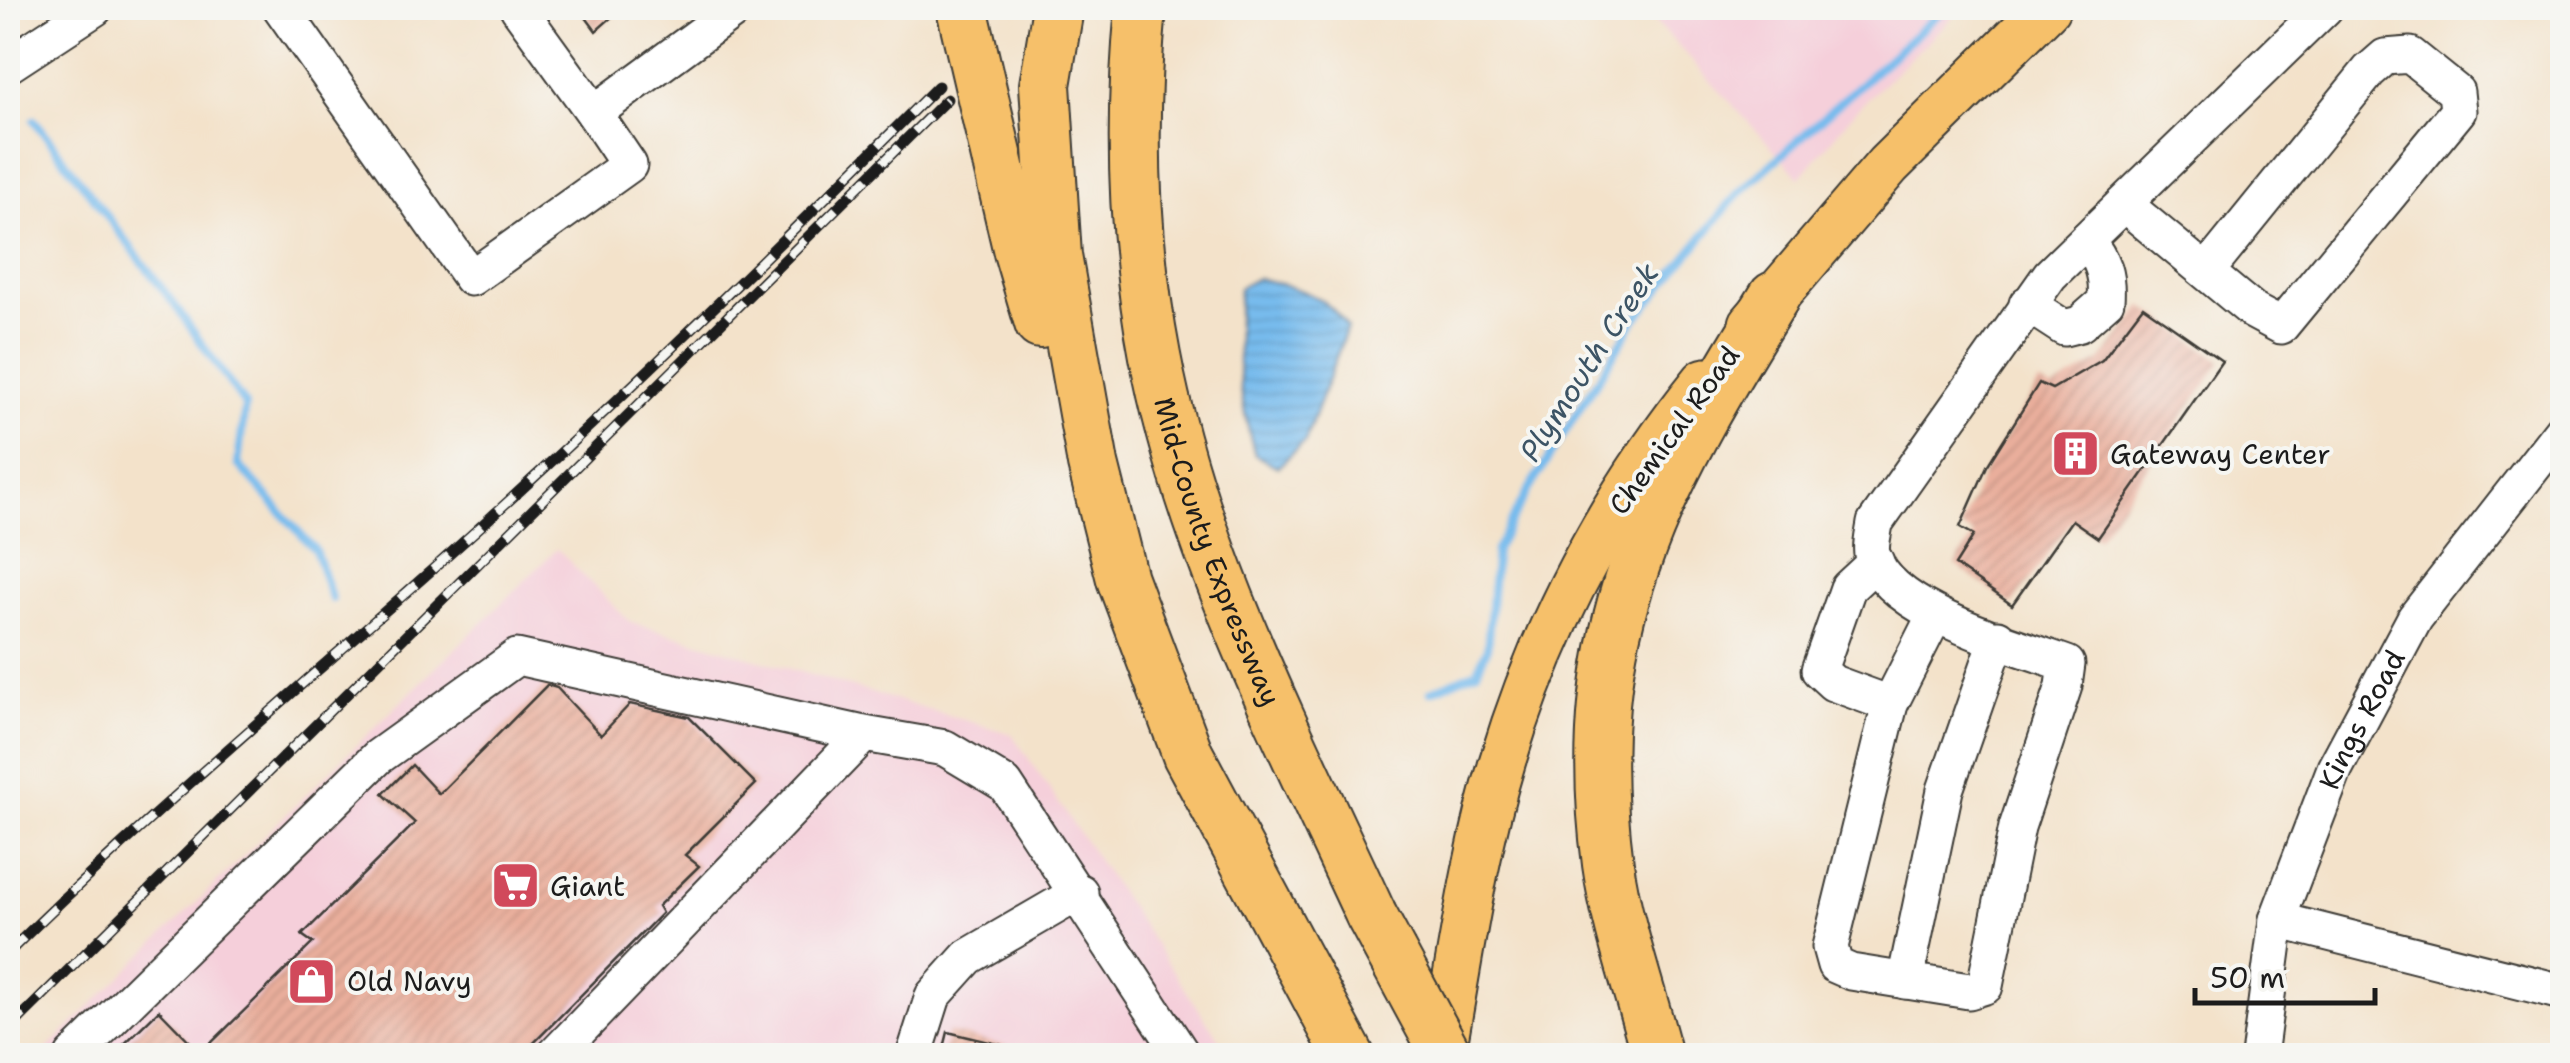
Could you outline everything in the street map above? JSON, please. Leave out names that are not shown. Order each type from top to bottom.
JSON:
[{"type":"highway","points":[[962,8],[1019,252],[1044,337],[1092,464]]},
{"type":"highway","points":[[1058,8],[1046,85],[1056,256],[1092,464],[1122,579],[1188,755],[1348,1054]]},
{"type":"highway","name":"Mid-County Expressway","points":[[1142,22],[1136,178],[1142,269],[1155,356],[1176,443],[1265,687],[1371,914],[1447,1056]]},
{"type":"highway","points":[[1657,1056],[1609,867],[1600,760],[1610,642],[1664,484],[1774,296]]},
{"type":"main road","name":"Chemical Road","points":[[1447,1056],[1463,946],[1502,765],[1553,625],[1627,486],[1676,417],[1774,296],[1888,165],[2047,8]]},
{"type":"street","points":[[281,8],[471,278],[629,164],[518,8]]},
{"type":"street","points":[[594,113],[737,8]]},
{"type":"street","points":[[1935,614],[1890,704],[1830,946],[1835,964],[1851,972],[1969,991],[1985,986],[2016,827],[2064,686],[2066,664],[1935,614],[1884,578],[1871,550],[1875,523],[2050,274],[2325,8]]},
{"type":"street","points":[[8,65],[90,9]]},
{"type":"street","points":[[2124,204],[2253,311],[2280,326],[2458,111],[2456,92],[2410,55],[2385,58],[2369,71],[2206,272]]},
{"type":"street","points":[[2028,304],[2064,328],[2080,324],[2106,301],[2108,280],[2099,255],[2086,240]]},
{"type":"street","name":"Kings Road","points":[[2259,1056],[2278,920],[2335,768],[2415,618],[2562,430]]},
{"type":"street","points":[[1876,562],[1848,588],[1818,670],[1832,683],[1890,704]]},
{"type":"street","points":[[1905,981],[1945,790],[1998,638]]},
{"type":"street","points":[[74,1056],[378,757],[517,657],[864,734],[945,748],[1005,784],[1080,892],[1183,1056]]},
{"type":"street","points":[[554,1056],[864,734]]},
{"type":"street","points":[[914,1056],[933,996],[968,957],[1080,892]]},
{"type":"street","points":[[2278,920],[2562,992]]},
{"type":"shaded area","points":[[1643,8],[1962,8],[1855,111],[1800,178]]},
{"type":"shaded area","points":[[557,549],[630,622],[1012,734],[1230,1055],[40,1056]]},
{"type":"water","points":[[1257,278],[1320,300],[1347,328],[1305,441],[1278,467],[1255,455],[1241,391],[1239,288]]},
{"type":"building","points":[[579,8],[622,8],[596,31]]},
{"type":"building","name":"Gateway Center","points":[[2143,306],[2222,361],[2098,538],[2072,520],[2012,605],[1955,565],[1974,535],[1960,527],[1987,466],[2039,383],[2052,389],[2102,360]]},
{"type":"building","name":"Giant","points":[[547,685],[557,688],[601,735],[630,704],[689,717],[756,784],[685,855],[699,866],[658,906],[662,913],[521,1056],[112,1056],[159,1010],[201,1053],[313,943],[302,935],[415,823],[383,794],[412,765],[439,794]]},
{"type":"building","points":[[948,1032],[1014,1048],[1013,1056],[942,1056]]},
{"type":"waterway","name":"Plymouth Creek","points":[[1431,691],[1477,671],[1487,649],[1496,550],[1525,496],[1635,320],[1737,195],[1945,8]]},
{"type":"waterway","points":[[34,120],[174,304],[245,405],[238,464],[315,550],[332,599]]},
{"type":"railway","points":[[8,953],[182,790],[597,419],[938,86]]},
{"type":"railway","points":[[8,1030],[947,99]]},
{"type":"place","name":"Gateway Center","points":[[2075,454]]},
{"type":"place","name":"Giant","points":[[515,886]]},
{"type":"place","name":"Old Navy","points":[[312,981]]}]
